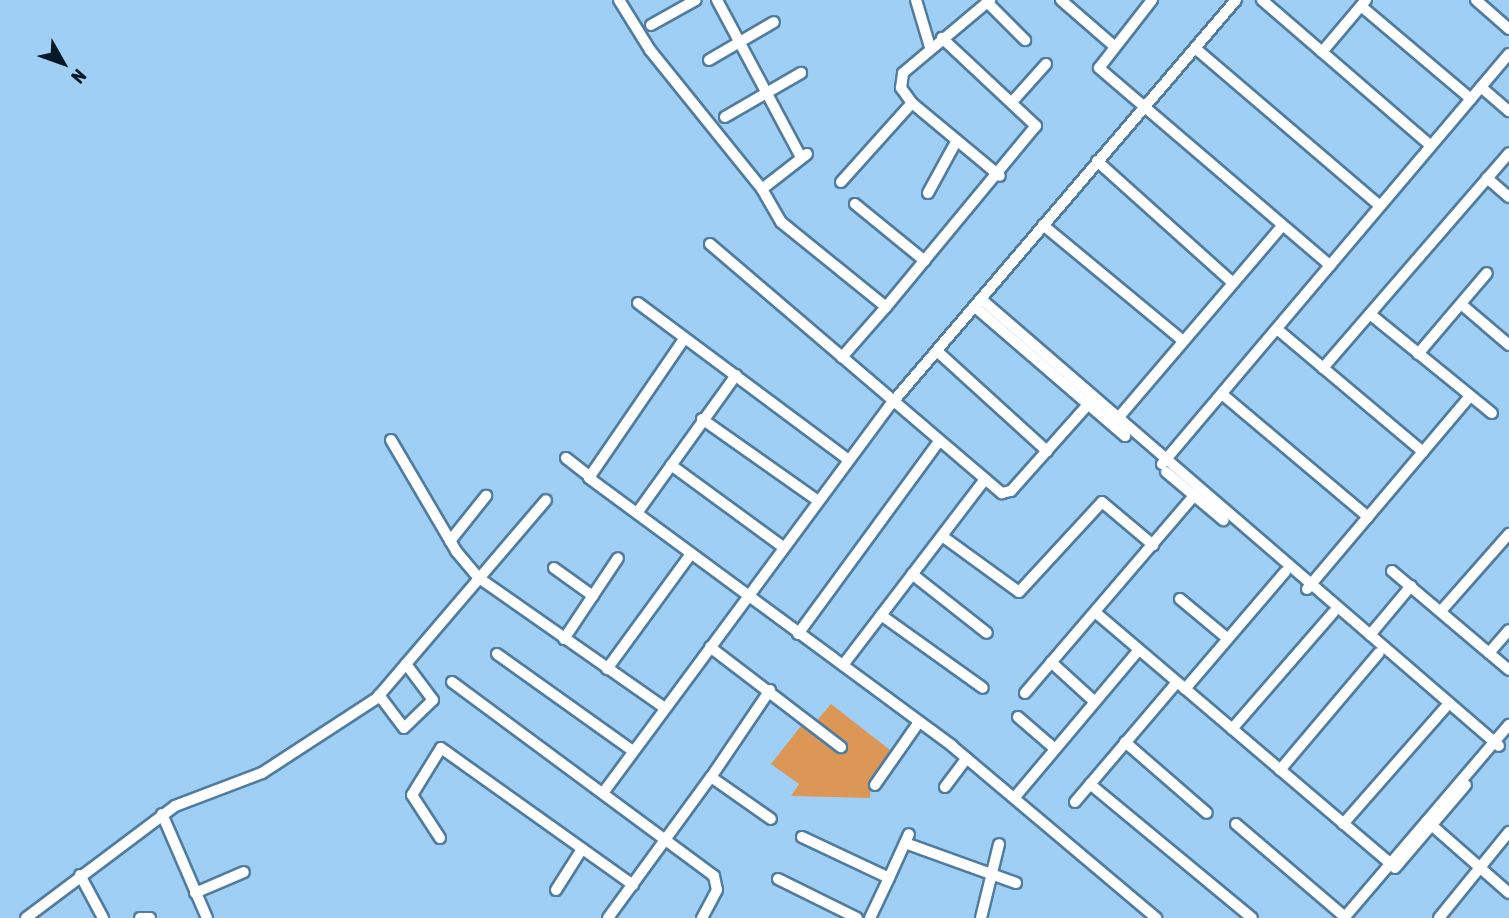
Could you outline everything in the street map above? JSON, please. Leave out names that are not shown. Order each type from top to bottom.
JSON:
[{"type":"street","points":[[619,0],[650,50],[762,189],[781,222],[886,307]]},
{"type":"street","points":[[651,25],[695,0]]},
{"type":"street","points":[[717,0],[804,156],[762,189]]},
{"type":"street","points":[[916,0],[930,47]]},
{"type":"street","points":[[1061,0],[1113,45]]},
{"type":"street","points":[[1152,0],[1113,45],[1099,68],[1330,265]]},
{"type":"street","points":[[603,793],[749,598],[847,459],[1144,105],[1236,0]]},
{"type":"street","points":[[1262,0],[1431,146]]},
{"type":"street","points":[[1476,0],[1509,29]]},
{"type":"street","points":[[1000,176],[912,103],[900,81],[930,47],[988,1],[1025,40]]},
{"type":"street","points":[[1322,52],[1364,3],[1471,99]]},
{"type":"street","points":[[709,60],[774,22]]},
{"type":"street","points":[[842,356],[1000,176],[1036,126],[942,38]]},
{"type":"street","points":[[1195,48],[1380,206]]},
{"type":"street","points":[[1162,464],[1509,54]]},
{"type":"street","points":[[1012,102],[1046,64]]},
{"type":"street","points":[[725,117],[801,73]]},
{"type":"street","points":[[1481,87],[1509,111]]},
{"type":"street","points":[[841,182],[912,103]]},
{"type":"street","points":[[928,193],[957,140]]},
{"type":"street","points":[[1323,368],[1509,153]]},
{"type":"street","points":[[1097,161],[1233,283]]},
{"type":"street","points":[[1487,178],[1509,197]]},
{"type":"street","points":[[855,204],[925,261]]},
{"type":"street","points":[[1043,225],[1183,341]]},
{"type":"street","points":[[1114,422],[1282,226]]},
{"type":"street","points":[[710,244],[842,356],[892,403],[1007,494],[1090,401]]},
{"type":"street","points":[[1418,354],[1487,273]]},
{"type":"street","points":[[638,303],[847,459]]},
{"type":"street","points":[[978,303],[1308,588],[1379,653],[1495,746]]},
{"type":"street","points":[[1461,304],[1509,345]]},
{"type":"street","points":[[1370,314],[1492,413]]},
{"type":"street","points":[[1277,329],[1423,452]]},
{"type":"street","points":[[588,475],[684,339]]},
{"type":"street","points":[[937,351],[1047,451]]},
{"type":"street","points":[[637,513],[736,375]]},
{"type":"street","points":[[1222,394],[1368,517]]},
{"type":"street","points":[[1308,588],[1471,396]]},
{"type":"street","points":[[702,419],[817,500]]},
{"type":"street","points":[[391,440],[450,541],[479,578],[665,708]]},
{"type":"street","points":[[799,634],[939,441]]},
{"type":"street","points":[[566,457],[749,598],[844,665],[967,758],[1156,918]]},
{"type":"street","points":[[1162,464],[1194,496],[1285,572],[1370,635],[1495,746]]},
{"type":"street","points":[[671,465],[783,547]]},
{"type":"street","points":[[844,665],[985,479]]},
{"type":"street","points":[[450,541],[486,496]]},
{"type":"street","points":[[1025,693],[1194,496]]},
{"type":"street","points":[[26,918],[162,814],[262,773],[385,692],[546,500]]},
{"type":"street","points":[[942,537],[1019,592],[1102,502],[1153,545]]},
{"type":"street","points":[[1441,611],[1509,534]]},
{"type":"street","points":[[607,669],[691,554]]},
{"type":"street","points":[[564,639],[618,558]]},
{"type":"street","points":[[554,568],[593,596]]},
{"type":"street","points":[[1392,571],[1509,670]]},
{"type":"street","points":[[1075,802],[1125,742],[1227,639],[1285,572]]},
{"type":"street","points":[[912,574],[987,633]]},
{"type":"street","points":[[1370,635],[1411,586]]},
{"type":"street","points":[[1181,599],[1227,639]]},
{"type":"street","points":[[1095,612],[1390,863]]},
{"type":"street","points":[[1232,729],[1333,613]]},
{"type":"street","points":[[881,615],[983,688]]},
{"type":"street","points":[[1489,653],[1509,630]]},
{"type":"street","points":[[710,647],[770,690],[841,747]]},
{"type":"street","points":[[1015,797],[1139,650]]},
{"type":"street","points":[[497,653],[633,751]]},
{"type":"street","points":[[1280,770],[1379,653]]},
{"type":"street","points":[[1051,662],[1095,702]]},
{"type":"street","points":[[385,692],[404,728],[433,700],[403,671]]},
{"type":"street","points":[[452,682],[714,876],[717,890],[702,918]]},
{"type":"street","points":[[608,918],[667,839],[770,690]]},
{"type":"street","points":[[1343,824],[1445,708]]},
{"type":"street","points":[[1018,717],[1055,749]]},
{"type":"street","points":[[875,785],[919,722]]},
{"type":"street","points":[[1347,918],[1495,746],[1509,725]]},
{"type":"street","points":[[1495,746],[1509,735]]},
{"type":"street","points":[[1125,742],[1207,814]]},
{"type":"street","points":[[440,838],[412,795],[441,748],[633,885]]},
{"type":"street","points":[[945,787],[967,758]]},
{"type":"street","points":[[711,777],[771,819]]},
{"type":"street","points":[[1090,784],[1252,918]]},
{"type":"street","points":[[162,814],[207,918]]},
{"type":"street","points":[[1347,918],[1390,863],[1429,822]]},
{"type":"street","points":[[1429,822],[1509,893]]},
{"type":"street","points":[[1236,824],[1347,918]]},
{"type":"street","points":[[1443,917],[1509,832]]},
{"type":"street","points":[[802,837],[889,878]]},
{"type":"street","points":[[870,918],[907,839],[1016,883]]},
{"type":"street","points":[[981,918],[999,844]]},
{"type":"street","points":[[556,890],[582,849]]},
{"type":"street","points":[[195,893],[244,872]]},
{"type":"street","points":[[80,875],[103,918]]},
{"type":"street","points":[[778,879],[857,918]]},
{"type":"street","points":[[140,918],[150,918]]},
{"type":"shaded area","points":[[831,704],[890,750],[871,780],[870,798],[791,796],[799,784],[771,764],[801,726],[808,731]]}]
